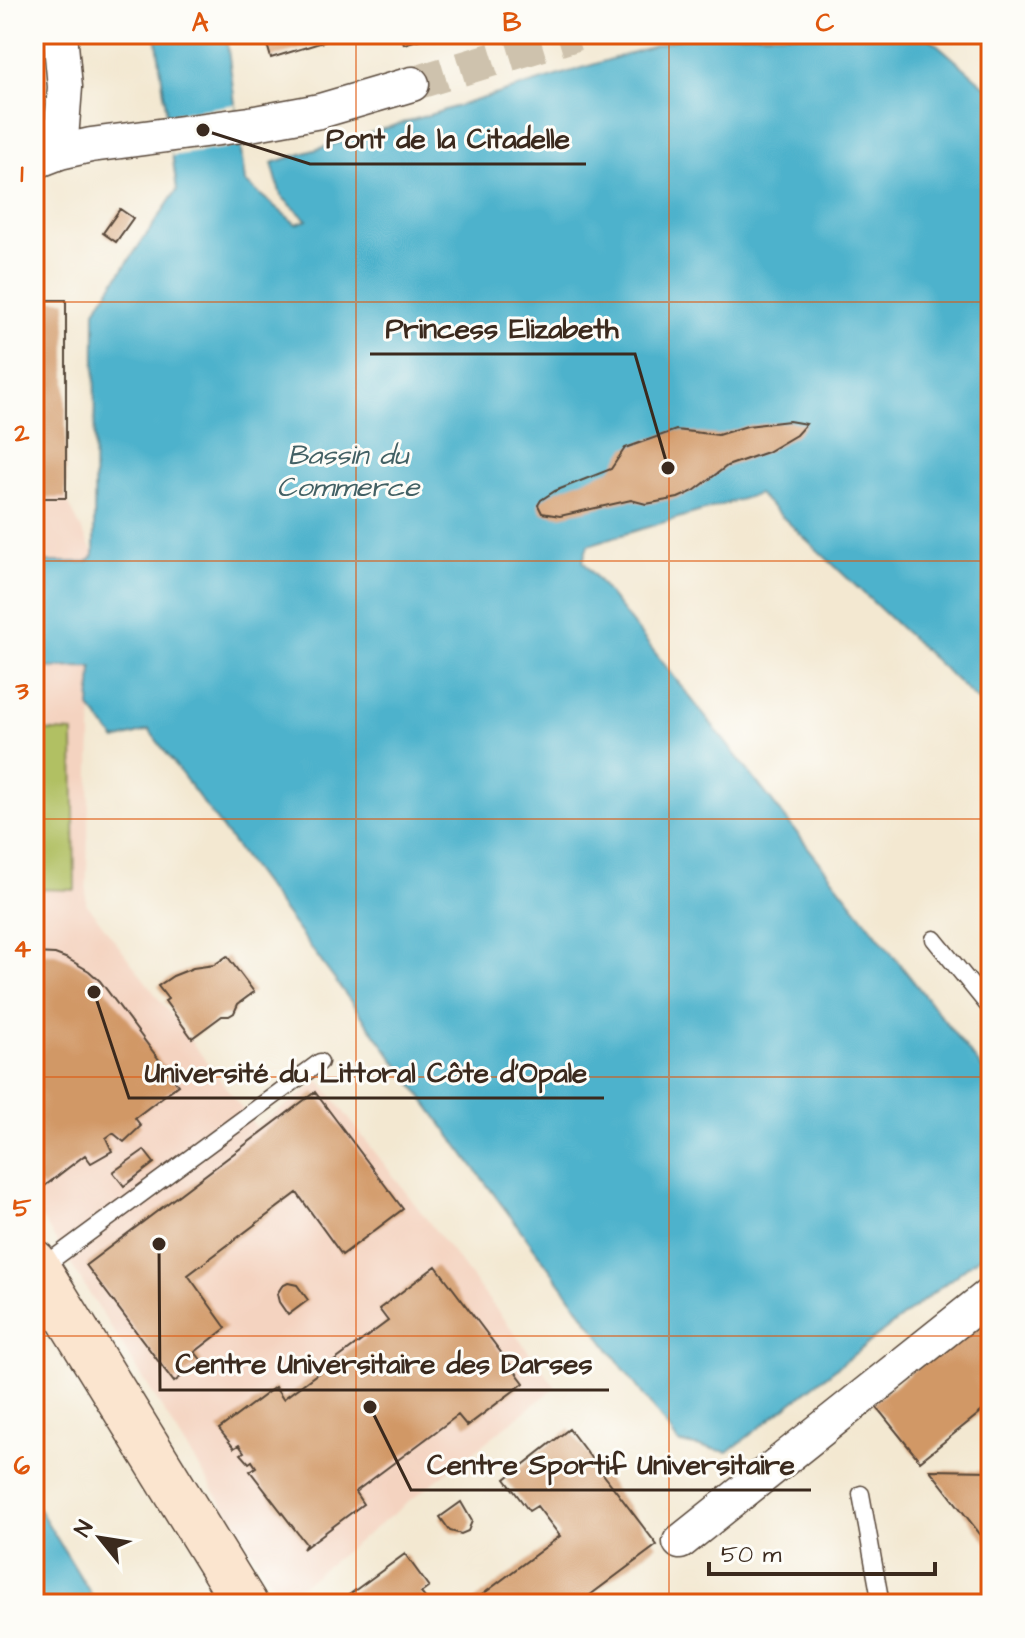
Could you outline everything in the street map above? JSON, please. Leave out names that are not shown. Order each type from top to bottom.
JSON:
[{"type":"street","points":[[60,34],[65,87],[47,157],[126,140],[250,124],[320,111],[412,84]]},
{"type":"street","points":[[36,1266],[245,1604]]},
{"type":"street","points":[[680,1542],[991,1294]]},
{"type":"lane","points":[[934,939],[991,1009]]},
{"type":"lane","points":[[36,1266],[320,1062]]},
{"type":"lane","points":[[861,1494],[881,1604]]},
{"type":"shaded area","points":[[34,300],[66,300],[66,498],[94,555],[86,903],[256,1127],[320,1081],[556,1387],[283,1600],[34,1206]]},
{"type":"green space","points":[[34,730],[73,732],[75,890],[34,889]]},
{"type":"water","name":"Bassin du Commerce","points":[[156,34],[226,34],[245,182],[296,224],[307,220],[281,196],[272,163],[693,34],[925,34],[991,91],[991,713],[758,494],[588,545],[583,561],[991,1080],[991,1248],[728,1452],[679,1443],[149,730],[116,740],[90,708],[92,667],[34,668],[34,562],[85,562],[94,555],[95,310],[177,190]]},
{"type":"water","points":[[34,1501],[97,1604],[34,1604]]},
{"type":"pier","points":[[235,104],[240,146],[172,156],[166,115]]},
{"type":"building","points":[[264,34],[346,34],[346,35],[271,58]]},
{"type":"building","points":[[401,34],[434,34],[434,35],[404,44]]},
{"type":"building","points":[[120,209],[133,218],[116,242],[103,233]]},
{"type":"building","points":[[34,300],[66,300],[66,498],[34,498]]},
{"type":"building","points":[[789,421],[806,424],[796,435],[767,452],[727,466],[694,491],[678,498],[646,504],[631,500],[560,516],[542,513],[538,505],[555,491],[611,469],[625,448],[676,430],[718,435],[747,426]]},
{"type":"building","points":[[34,953],[55,954],[68,959],[100,981],[178,1085],[135,1118],[141,1126],[124,1142],[113,1133],[106,1138],[112,1151],[91,1163],[85,1155],[42,1188],[34,1177]]},
{"type":"building","points":[[227,956],[254,992],[238,1004],[234,1013],[222,1016],[192,1038],[158,986],[173,976],[193,968],[214,965]]},
{"type":"building","points":[[315,1092],[403,1209],[342,1255],[297,1193],[188,1275],[226,1328],[195,1352],[202,1361],[174,1382],[86,1265]]},
{"type":"building","points":[[144,1150],[154,1163],[124,1186],[113,1172]]},
{"type":"building","points":[[436,1266],[524,1383],[467,1426],[458,1415],[355,1492],[363,1504],[303,1549],[306,1544],[250,1471],[256,1467],[252,1461],[249,1463],[241,1454],[244,1452],[239,1445],[234,1448],[219,1429],[275,1387],[283,1399],[388,1321],[379,1309]]},
{"type":"building","points":[[288,1283],[297,1285],[308,1300],[288,1315],[277,1294]]},
{"type":"building","points":[[991,1308],[991,1404],[920,1461],[873,1403]]},
{"type":"building","points":[[569,1429],[657,1545],[578,1604],[470,1604],[560,1536],[537,1506],[529,1511],[505,1479]]},
{"type":"building","points":[[930,1470],[991,1471],[991,1548]]},
{"type":"building","points":[[461,1502],[472,1521],[468,1531],[461,1534],[450,1531],[440,1517]]},
{"type":"building","points":[[405,1554],[429,1587],[421,1593],[430,1604],[339,1602]]},
{"type":"tunnel","points":[[412,84],[576,34]]},
{"type":"place","name":"Pont de la Citadelle","points":[[203,130]]},
{"type":"place","name":"Princess Elizabeth","points":[[668,468]]},
{"type":"place","name":"Université du Littoral Côte d'Opale","points":[[94,992]]},
{"type":"place","name":"Centre Universitaire des Darses","points":[[159,1244]]},
{"type":"place","name":"Centre Sportif Universitaire","points":[[370,1407]]}]
